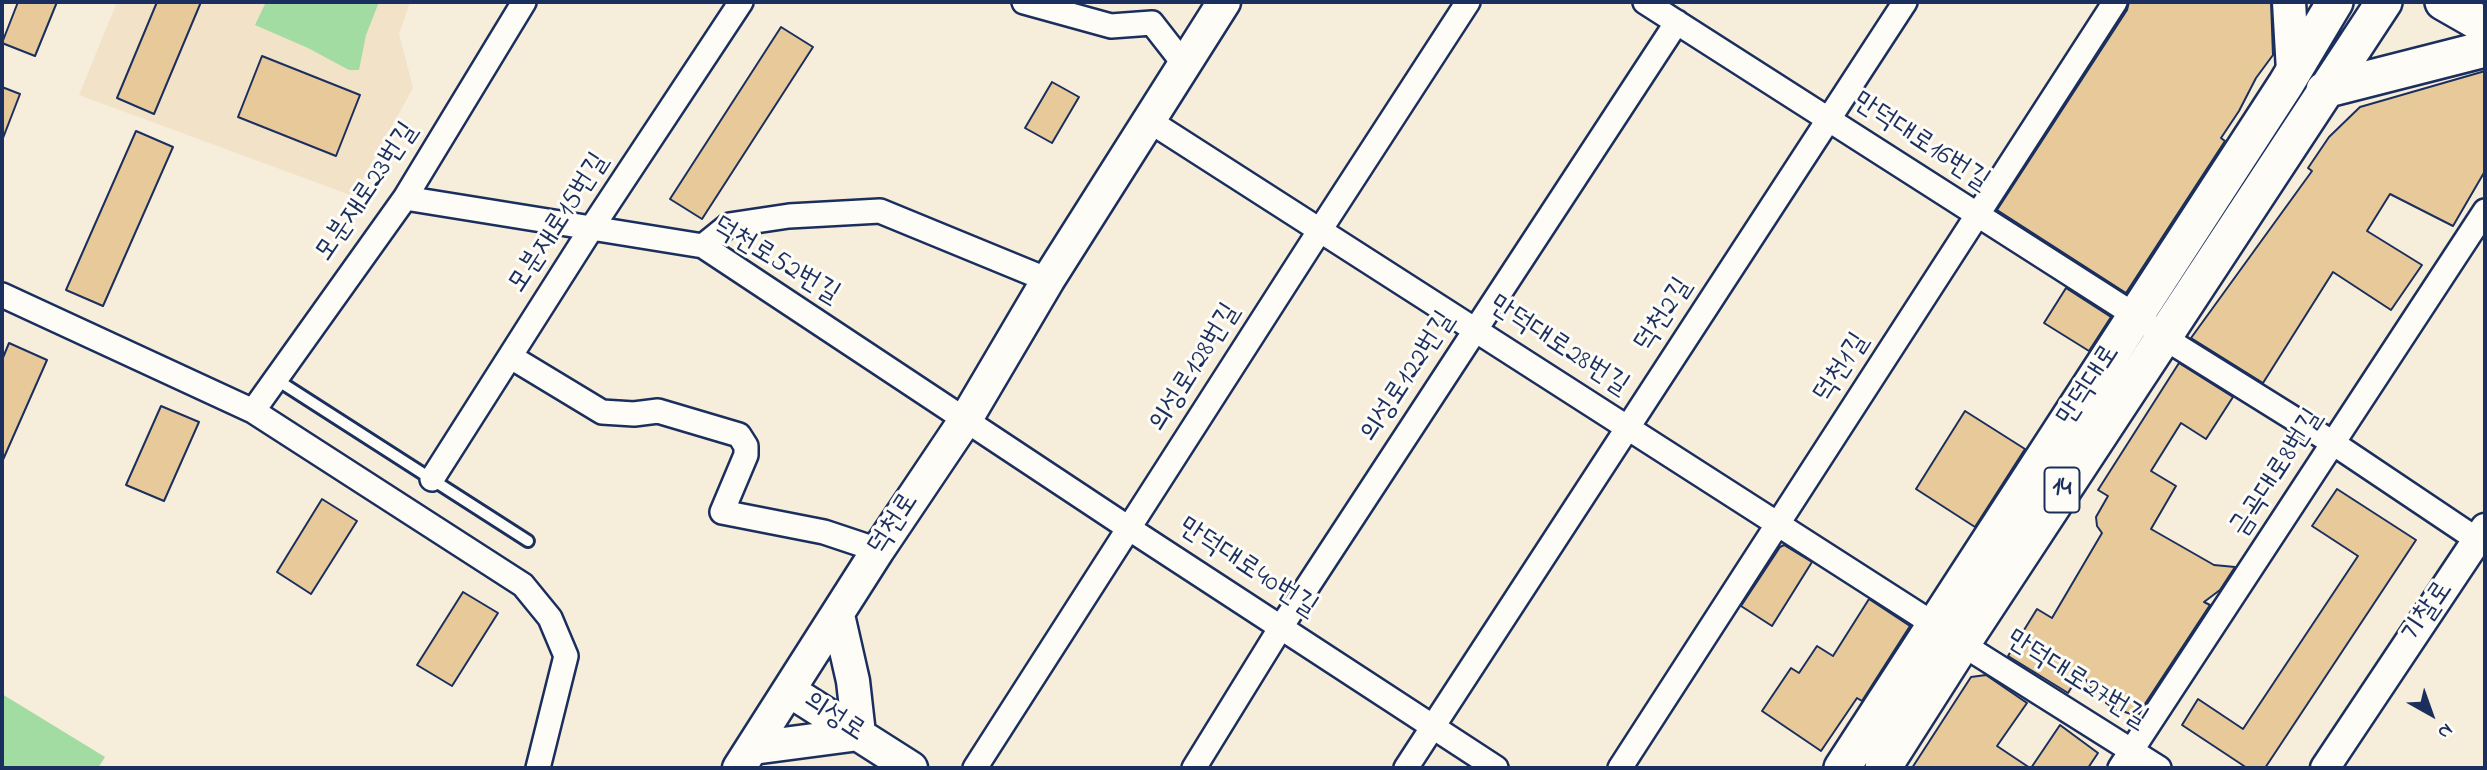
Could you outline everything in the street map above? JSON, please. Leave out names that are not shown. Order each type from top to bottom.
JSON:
[{"type":"main road","name":"덕천로","points":[[746,758],[878,550],[966,419],[1048,280],[1224,2]]},
{"type":"main road","points":[[2288,2],[2293,71]]},
{"type":"main road","name":"만덕대로","points":[[1842,768],[1948,634],[2149,326],[2335,2]]},
{"type":"main road","points":[[2149,326],[2324,90],[2384,2]]},
{"type":"main road","points":[[2443,2],[2485,26]]},
{"type":"main road","points":[[2324,90],[2485,49]]},
{"type":"main road","points":[[746,758],[859,734],[853,681],[838,615]]},
{"type":"main road","name":"만덕대로","points":[[1884,768],[1948,634]]},
{"type":"main road","name":"의성로","points":[[790,691],[912,768]]},
{"type":"street","name":"모분재로23번길","points":[[253,411],[405,198],[524,2]]},
{"type":"street","name":"모분재로15번길","points":[[432,479],[591,229],[741,2]]},
{"type":"street","points":[[1024,2],[1111,26],[1153,23],[1184,64]]},
{"type":"street","name":"의성로128번길","points":[[975,768],[1468,2]]},
{"type":"street","name":"만덕대로16번길","points":[[1645,2],[2483,538]]},
{"type":"street","name":"덕천2길","points":[[1406,768],[1905,2]]},
{"type":"street","name":"덕천1길","points":[[1620,768],[2115,2]]},
{"type":"street","name":"의성로122번길","points":[[1194,768],[1282,627],[1677,22]]},
{"type":"street","name":"만덕대로28번길","points":[[1148,120],[1948,634]]},
{"type":"street","name":"덕천로52번길","points":[[405,198],[703,246],[966,419]]},
{"type":"street","points":[[703,246],[729,225],[789,216],[880,211],[1048,280]]},
{"type":"street","name":"금곡대로8번길","points":[[2126,759],[2485,211]]},
{"type":"street","points":[[2,295],[253,411],[523,585],[551,618],[566,656],[538,768]]},
{"type":"street","points":[[511,357],[603,412],[634,414],[658,411],[739,435],[746,446],[746,455],[722,512],[824,532],[878,550]]},
{"type":"street","name":"만덕대로40번길","points":[[966,419],[1129,529],[1496,768]]},
{"type":"street","name":"기찰로","points":[[2325,768],[2483,538]]},
{"type":"street","name":"만덕대로27번길","points":[[1948,634],[2126,759],[2159,768]]},
{"type":"lane","points":[[274,378],[528,541]]},
{"type":"shaded area","points":[[117,2],[410,2],[399,34],[413,88],[353,196],[79,95]]},
{"type":"green space","points":[[266,2],[379,2],[366,35],[359,70],[349,70],[308,48],[255,25]]},
{"type":"green space","points":[[2,694],[105,757],[98,768],[2,768]]},
{"type":"building","points":[[18,2],[57,2],[35,56],[2,43]]},
{"type":"building","points":[[157,2],[201,2],[154,114],[117,98]]},
{"type":"building","points":[[2129,2],[2271,2],[2273,55],[2256,78],[2221,138],[2225,141],[2126,293],[1997,210],[2127,10]]},
{"type":"building","points":[[781,27],[813,47],[702,219],[670,199]]},
{"type":"building","points":[[262,56],[360,95],[336,156],[238,117]]},
{"type":"building","points":[[2485,71],[2485,171],[2453,226],[2390,194],[2367,231],[2422,265],[2391,310],[2333,272],[2263,383],[2191,338],[2312,171],[2308,168],[2329,137],[2360,107]]},
{"type":"building","points":[[1052,82],[1079,97],[1052,143],[1025,128]]},
{"type":"building","points":[[2,87],[20,94],[3,138],[2,138]]},
{"type":"building","points":[[136,131],[173,147],[103,306],[66,290]]},
{"type":"building","points":[[2066,288],[2111,317],[2089,351],[2044,323]]},
{"type":"building","points":[[9,343],[47,360],[2,462],[2,360]]},
{"type":"building","points":[[2179,363],[2233,397],[2206,439],[2181,423],[2151,471],[2176,486],[2151,529],[2214,565],[2235,567],[2220,590],[2204,602],[2210,605],[2137,716],[2122,711],[2120,713],[2106,703],[2108,700],[2093,691],[2081,672],[2068,693],[2008,656],[2037,609],[2052,618],[2102,533],[2097,526],[2096,517],[2108,496],[2098,490]]},
{"type":"building","points":[[161,406],[199,422],[164,501],[126,485]]},
{"type":"building","points":[[1965,411],[2025,449],[1975,527],[1916,489]]},
{"type":"building","points":[[2337,489],[2416,540],[2265,768],[2247,768],[2182,725],[2198,699],[2243,729],[2358,556],[2312,526]]},
{"type":"building","points":[[322,499],[357,521],[311,594],[277,572]]},
{"type":"building","points":[[1784,545],[1812,562],[1772,626],[1741,606],[1780,547]]},
{"type":"building","points":[[463,592],[498,613],[452,686],[417,665]]},
{"type":"building","points":[[1869,599],[1910,626],[1862,701],[1857,698],[1821,751],[1762,711],[1791,668],[1799,673],[1817,646],[1833,656]]},
{"type":"building","points":[[1986,675],[2027,703],[1997,746],[2030,768],[1912,768],[1971,677]]},
{"type":"building","points":[[2060,725],[2098,753],[2088,768],[2031,768]]}]
